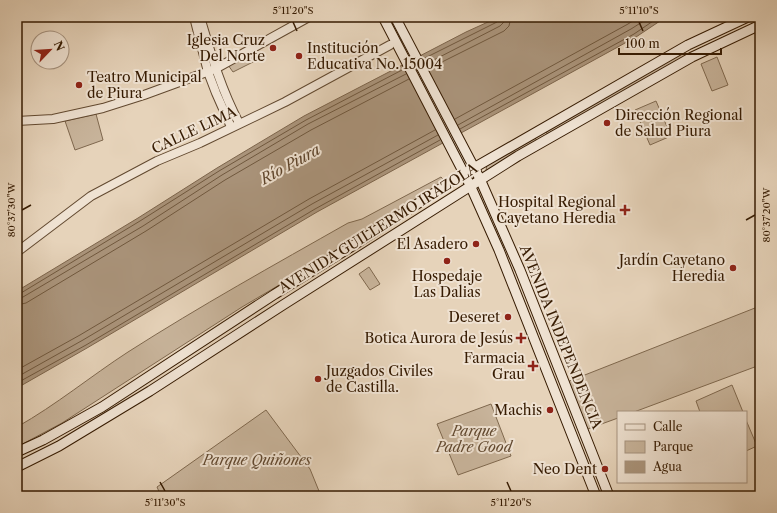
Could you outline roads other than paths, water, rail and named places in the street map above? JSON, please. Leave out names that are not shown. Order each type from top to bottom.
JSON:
[{"type":"main road","name":"AVENIDA INDEPENDENCIA","points":[[383,17],[465,173],[501,256],[596,496]]},
{"type":"main road","name":"AVENIDA INDEPENDENCIA","points":[[395,17],[480,179],[520,270],[609,496]]},
{"type":"main road","name":"AVENIDA GUILLERMO IRAZOLA","points":[[17,452],[43,440],[102,407],[275,294],[465,173],[688,45],[748,17]]},
{"type":"main road","name":"AVENIDA GUILLERMO IRAZOLA","points":[[17,467],[59,446],[144,395],[480,179],[692,56],[760,25]]},
{"type":"main road","points":[[538,131],[544,141]]},
{"type":"street","points":[[194,17],[212,70],[230,106],[235,125]]},
{"type":"street","points":[[200,17],[212,70]]},
{"type":"street","points":[[17,121],[53,119],[103,108],[144,95],[212,70],[309,17]]},
{"type":"street","name":"CALLE LIMA","points":[[17,252],[91,196],[157,161],[200,143],[285,102],[390,45]]},
{"type":"water","name":"Río Piura","points":[[499,17],[666,17],[636,37],[317,212],[17,388],[17,291],[304,116],[466,32]]},
{"type":"place","name":"Iglesia Cruz Del Norte","points":[[273,48]]},
{"type":"place","name":"Institución Educativa No. 15004","points":[[299,56]]},
{"type":"place","name":"Teatro Municipal de Piura","points":[[79,85]]},
{"type":"place","name":"Dirección Regional de Salud Piura","points":[[607,123]]},
{"type":"place","name":"Hospital Regional Cayetano Heredia","points":[[625,210]]},
{"type":"place","name":"El Asadero","points":[[476,244]]},
{"type":"place","name":"Hospedaje Las Dalias","points":[[447,261]]},
{"type":"place","name":"Jardín Cayetano Heredia","points":[[733,268]]},
{"type":"place","name":"Deseret","points":[[508,317]]},
{"type":"place","name":"Botica Aurora de Jesús","points":[[521,338]]},
{"type":"place","name":"Farmacia Grau","points":[[533,366]]},
{"type":"place","name":"Juzgados Civiles de Castilla.","points":[[318,379]]},
{"type":"place","name":"Machis","points":[[550,410]]},
{"type":"place","name":"Neo Dent","points":[[605,469]]},
{"type":"park label","name":"Parque Padre Good","points":[[474,440]]},
{"type":"park label","name":"Parque Quiñones","points":[[257,460]]}]
